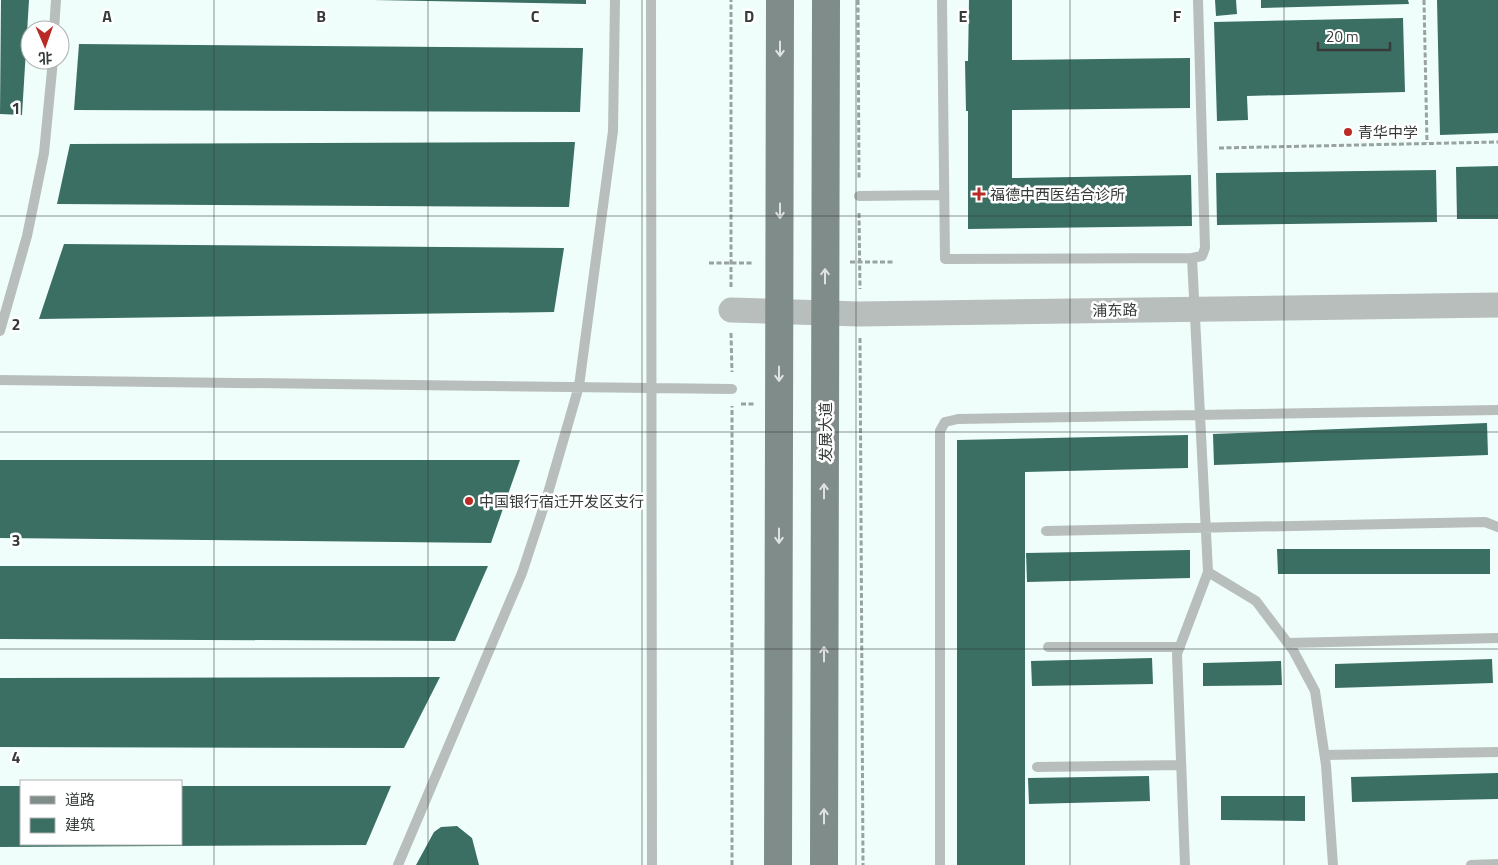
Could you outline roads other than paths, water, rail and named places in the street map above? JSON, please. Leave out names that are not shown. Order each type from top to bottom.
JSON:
[{"type":"main road","points":[[778,865],[780,0]]},
{"type":"main road","name":"发展大道","points":[[824,865],[826,0]]},
{"type":"street","name":"浦东路","points":[[731,310],[860,314],[1498,305]]},
{"type":"lane","points":[[55,20],[56,0]]},
{"type":"lane","points":[[398,865],[522,572],[546,500],[579,386],[613,131],[615,0]]},
{"type":"lane","points":[[651,0],[652,865]]},
{"type":"lane","points":[[942,0],[945,259],[1192,258],[1202,256],[1205,248],[1198,0]]},
{"type":"lane","points":[[0,332],[27,236],[44,153],[52,70]]},
{"type":"lane","points":[[859,196],[944,195]]},
{"type":"lane","points":[[1185,865],[1177,654],[1208,572],[1192,258]]},
{"type":"lane","points":[[0,380],[732,389]]},
{"type":"lane","points":[[940,865],[940,431],[945,422],[958,419],[1498,410]]},
{"type":"lane","points":[[1046,531],[1485,522],[1498,527]]},
{"type":"lane","points":[[1208,572],[1256,601],[1288,643],[1315,692],[1325,755],[1332,865]]},
{"type":"lane","points":[[1288,643],[1498,638]]},
{"type":"lane","points":[[1048,647],[1180,647]]},
{"type":"lane","points":[[1325,755],[1498,752]]},
{"type":"lane","points":[[1037,767],[1181,765]]},
{"type":"lane","points":[[1471,865],[1498,864]]},
{"type":"place","name":"青华中学","points":[[1348,132]]},
{"type":"place","name":"福德中西医结合诊所","points":[[979,194]]},
{"type":"place","name":"中国银行宿迁开发区支行","points":[[469,501]]}]
